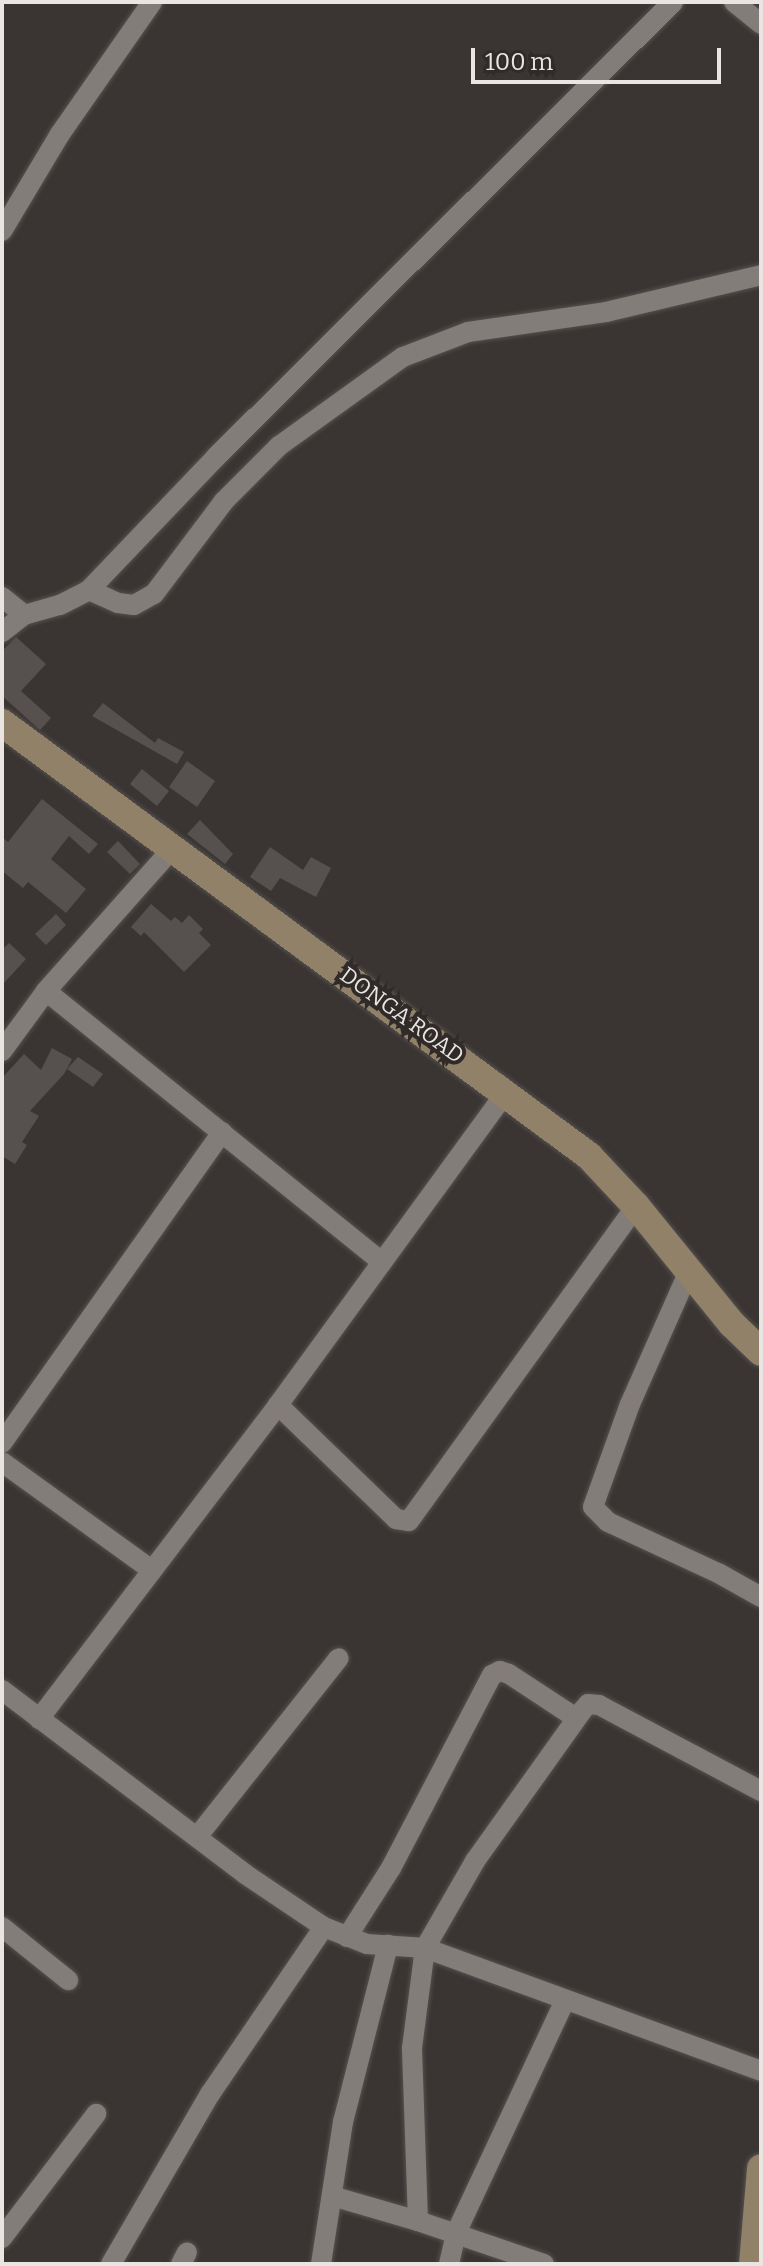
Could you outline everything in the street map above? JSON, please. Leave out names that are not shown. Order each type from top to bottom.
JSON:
[{"type":"street","points":[[2,231],[60,134],[152,2]]},
{"type":"street","points":[[2,632],[24,615],[60,605],[89,590],[216,457],[673,2]]},
{"type":"street","points":[[734,2],[761,24]]},
{"type":"street","points":[[89,590],[118,603],[134,605],[154,594],[224,501],[279,446],[403,357],[468,332],[606,312],[761,275]]},
{"type":"street","points":[[2,597],[24,615]]},
{"type":"street","name":"DONGA ROAD","points":[[2,723],[589,1156],[636,1206],[732,1324],[761,1352]]},
{"type":"street","points":[[2,1051],[46,991],[174,847]]},
{"type":"street","points":[[46,991],[381,1261]]},
{"type":"street","points":[[39,1719],[278,1405],[506,1092]]},
{"type":"street","points":[[2,1443],[222,1132]]},
{"type":"street","points":[[278,1405],[396,1519],[409,1521],[636,1206]]},
{"type":"street","points":[[689,1271],[630,1404],[593,1507],[608,1522],[761,1597]]},
{"type":"street","points":[[2,1462],[152,1570]]},
{"type":"street","points":[[197,1837],[339,1658]]},
{"type":"street","points":[[347,1937],[391,1868],[492,1675],[500,1671],[509,1674],[576,1718]]},
{"type":"street","points":[[2,1690],[197,1837],[324,1927],[347,1937],[425,1948],[761,2071]]},
{"type":"street","points":[[418,2221],[412,2048],[425,1948],[475,1861],[576,1718],[588,1704],[599,1705],[761,1791]]},
{"type":"street","points":[[2,1927],[68,1980]]},
{"type":"street","points":[[111,2264],[210,2094],[324,1927]]},
{"type":"street","points":[[321,2264],[343,2122],[388,1945]]},
{"type":"street","points":[[449,2264],[456,2233],[565,2000]]},
{"type":"street","points":[[5,2228],[96,2114]]},
{"type":"street","points":[[753,2264],[761,2168]]},
{"type":"street","points":[[332,2196],[456,2233],[544,2264]]},
{"type":"building","points":[[16,637],[46,664],[21,691],[51,718],[40,730],[2,696],[2,651]]},
{"type":"building","points":[[103,703],[155,743],[158,738],[184,752],[177,764],[92,716]]},
{"type":"building","points":[[187,761],[215,781],[197,807],[169,787]]},
{"type":"building","points":[[142,769],[169,791],[157,806],[130,784]]},
{"type":"building","points":[[42,799],[98,844],[89,854],[69,836],[51,859],[86,889],[66,913],[28,882],[23,888],[2,871],[2,837],[8,842]]},
{"type":"building","points":[[200,820],[233,854],[225,864],[187,834]]},
{"type":"building","points":[[118,841],[140,864],[130,874],[107,852]]},
{"type":"building","points":[[270,847],[303,870],[311,857],[331,868],[316,897],[280,878],[271,891],[250,877]]},
{"type":"building","points":[[151,904],[171,921],[175,917],[182,923],[189,915],[203,929],[199,933],[211,945],[184,972],[144,932],[141,936],[131,927]]},
{"type":"building","points":[[56,914],[66,925],[46,945],[35,934]]},
{"type":"building","points":[[9,943],[26,959],[2,985],[2,950]]},
{"type":"building","points":[[52,1048],[72,1059],[64,1074],[30,1111],[39,1116],[22,1142],[27,1145],[15,1164],[2,1156],[2,1078],[24,1054],[41,1070]]},
{"type":"building","points":[[78,1057],[103,1074],[93,1087],[67,1069]]}]
